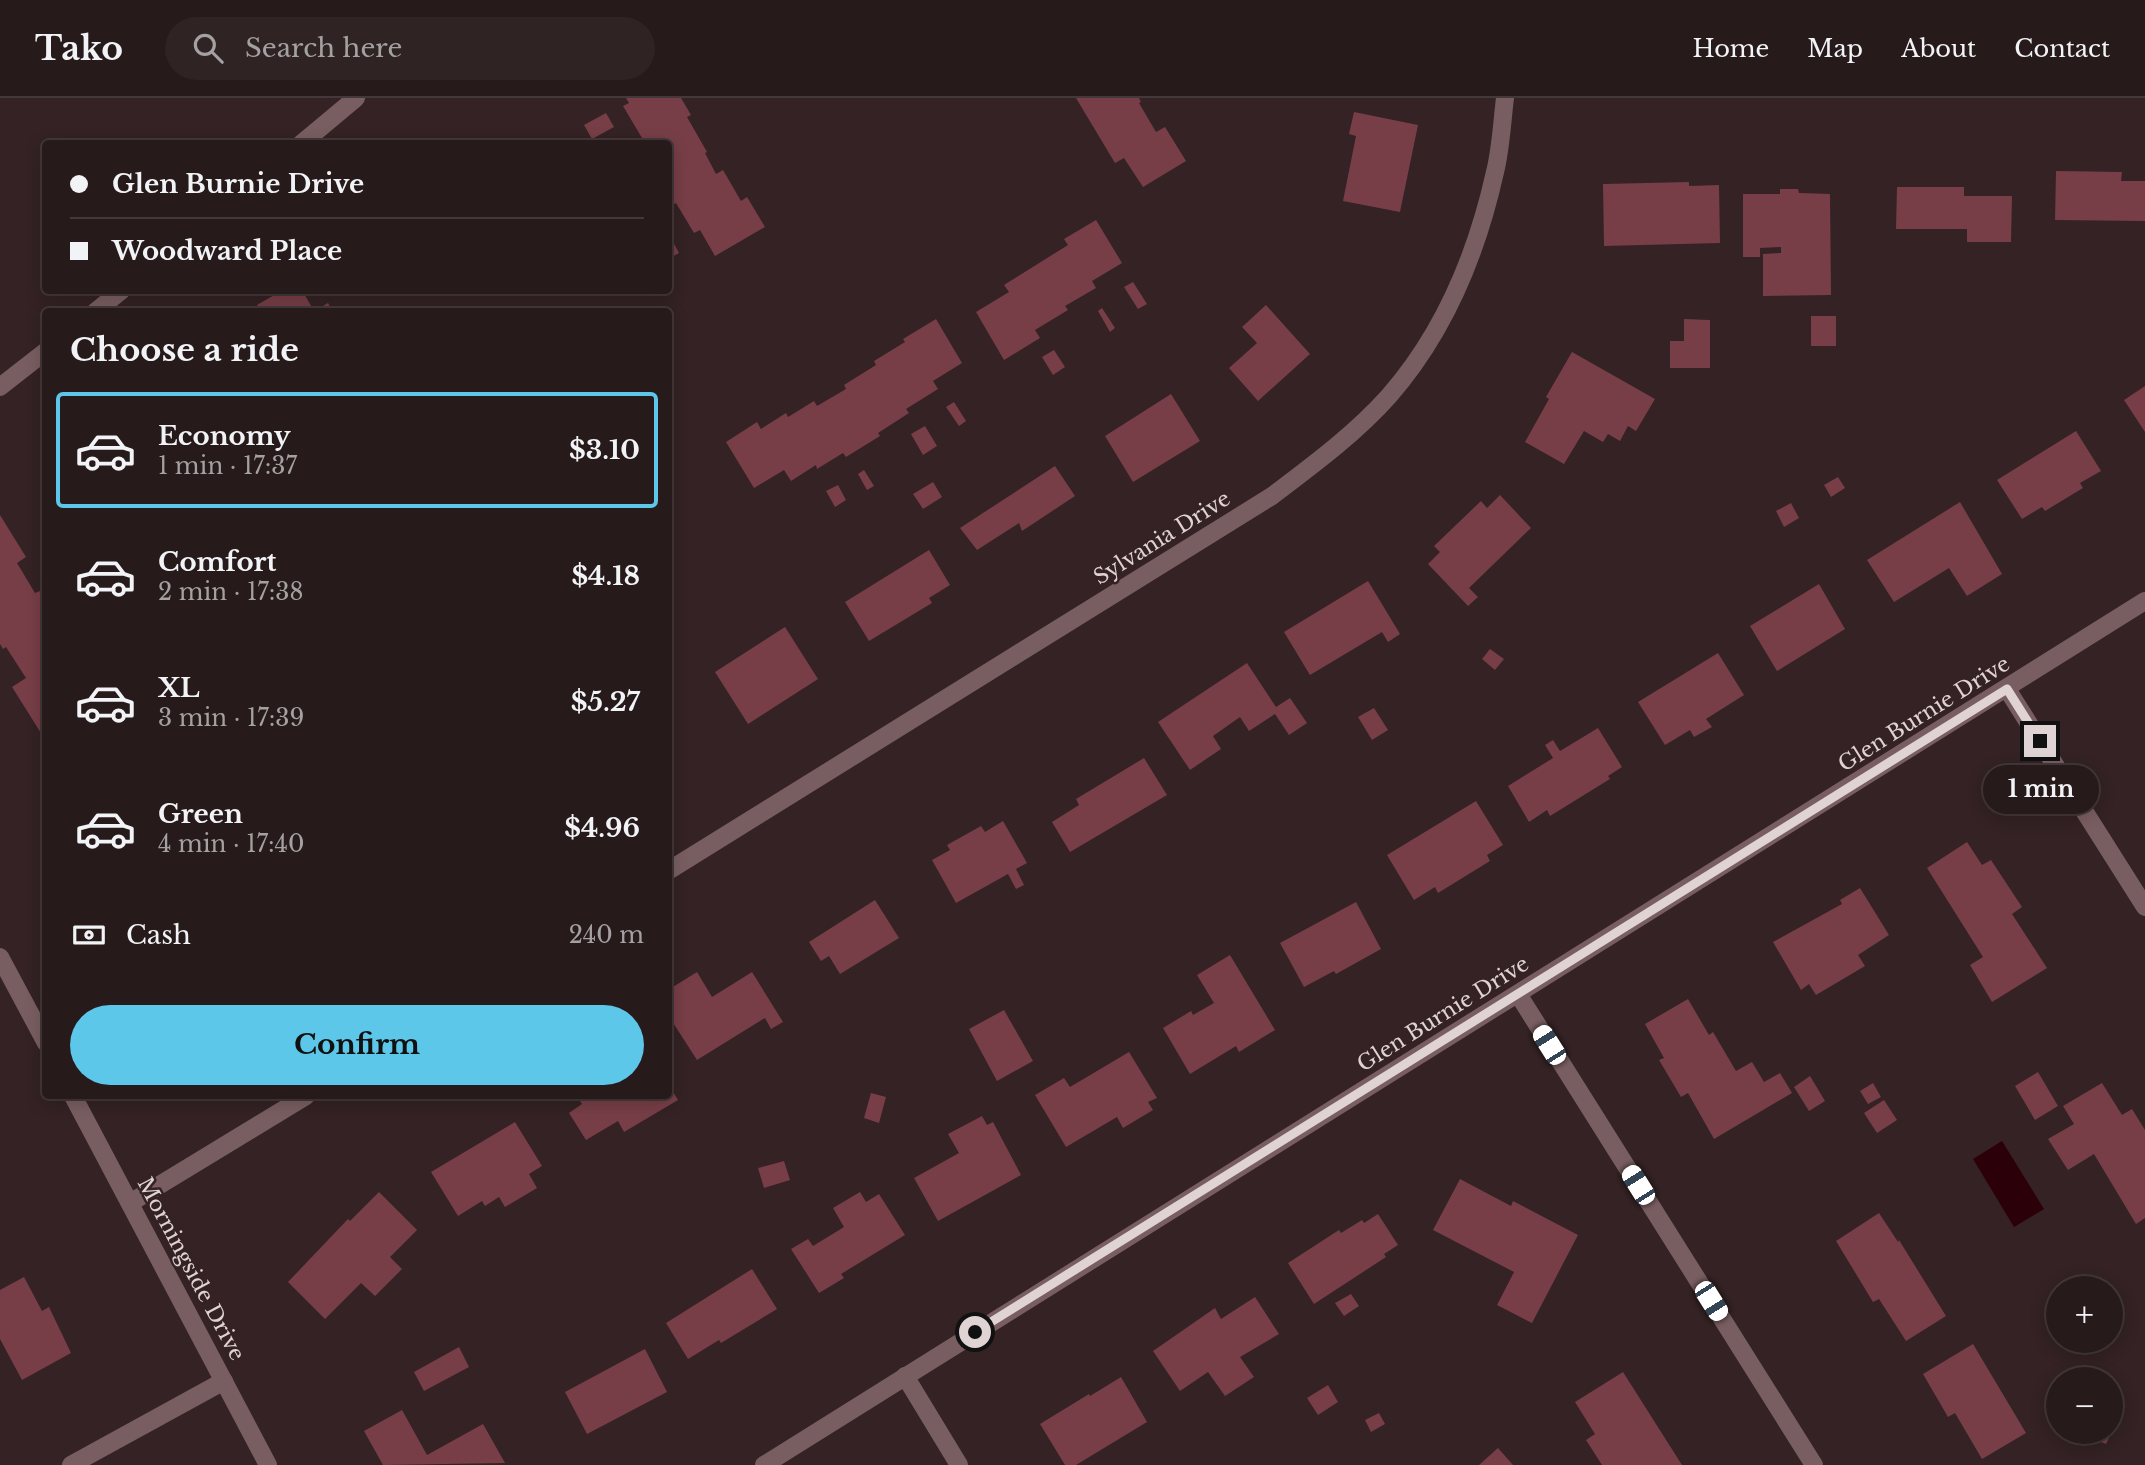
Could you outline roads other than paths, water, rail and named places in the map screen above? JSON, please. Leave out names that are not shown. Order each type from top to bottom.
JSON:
[{"type":"street","points":[[306,140],[356,98]]},
{"type":"street","name":"Sylvania Drive","points":[[672,868],[1272,496],[1339,444],[1389,396],[1441,323],[1475,245],[1496,170],[1505,98]]},
{"type":"street","points":[[101,308],[117,294]]},
{"type":"street","points":[[0,387],[42,354]]},
{"type":"street","name":"Glen Burnie Drive","points":[[764,1465],[2145,601]]},
{"type":"street","points":[[2007,689],[2145,907]]},
{"type":"street","points":[[0,957],[42,1036]]},
{"type":"street","points":[[1518,994],[1814,1465]]},
{"type":"street","name":"Morningside Drive","points":[[75,1099],[268,1465]]},
{"type":"street","points":[[130,1203],[301,1099]]},
{"type":"street","points":[[905,1376],[958,1465]]},
{"type":"street","points":[[71,1465],[224,1381]]}]
